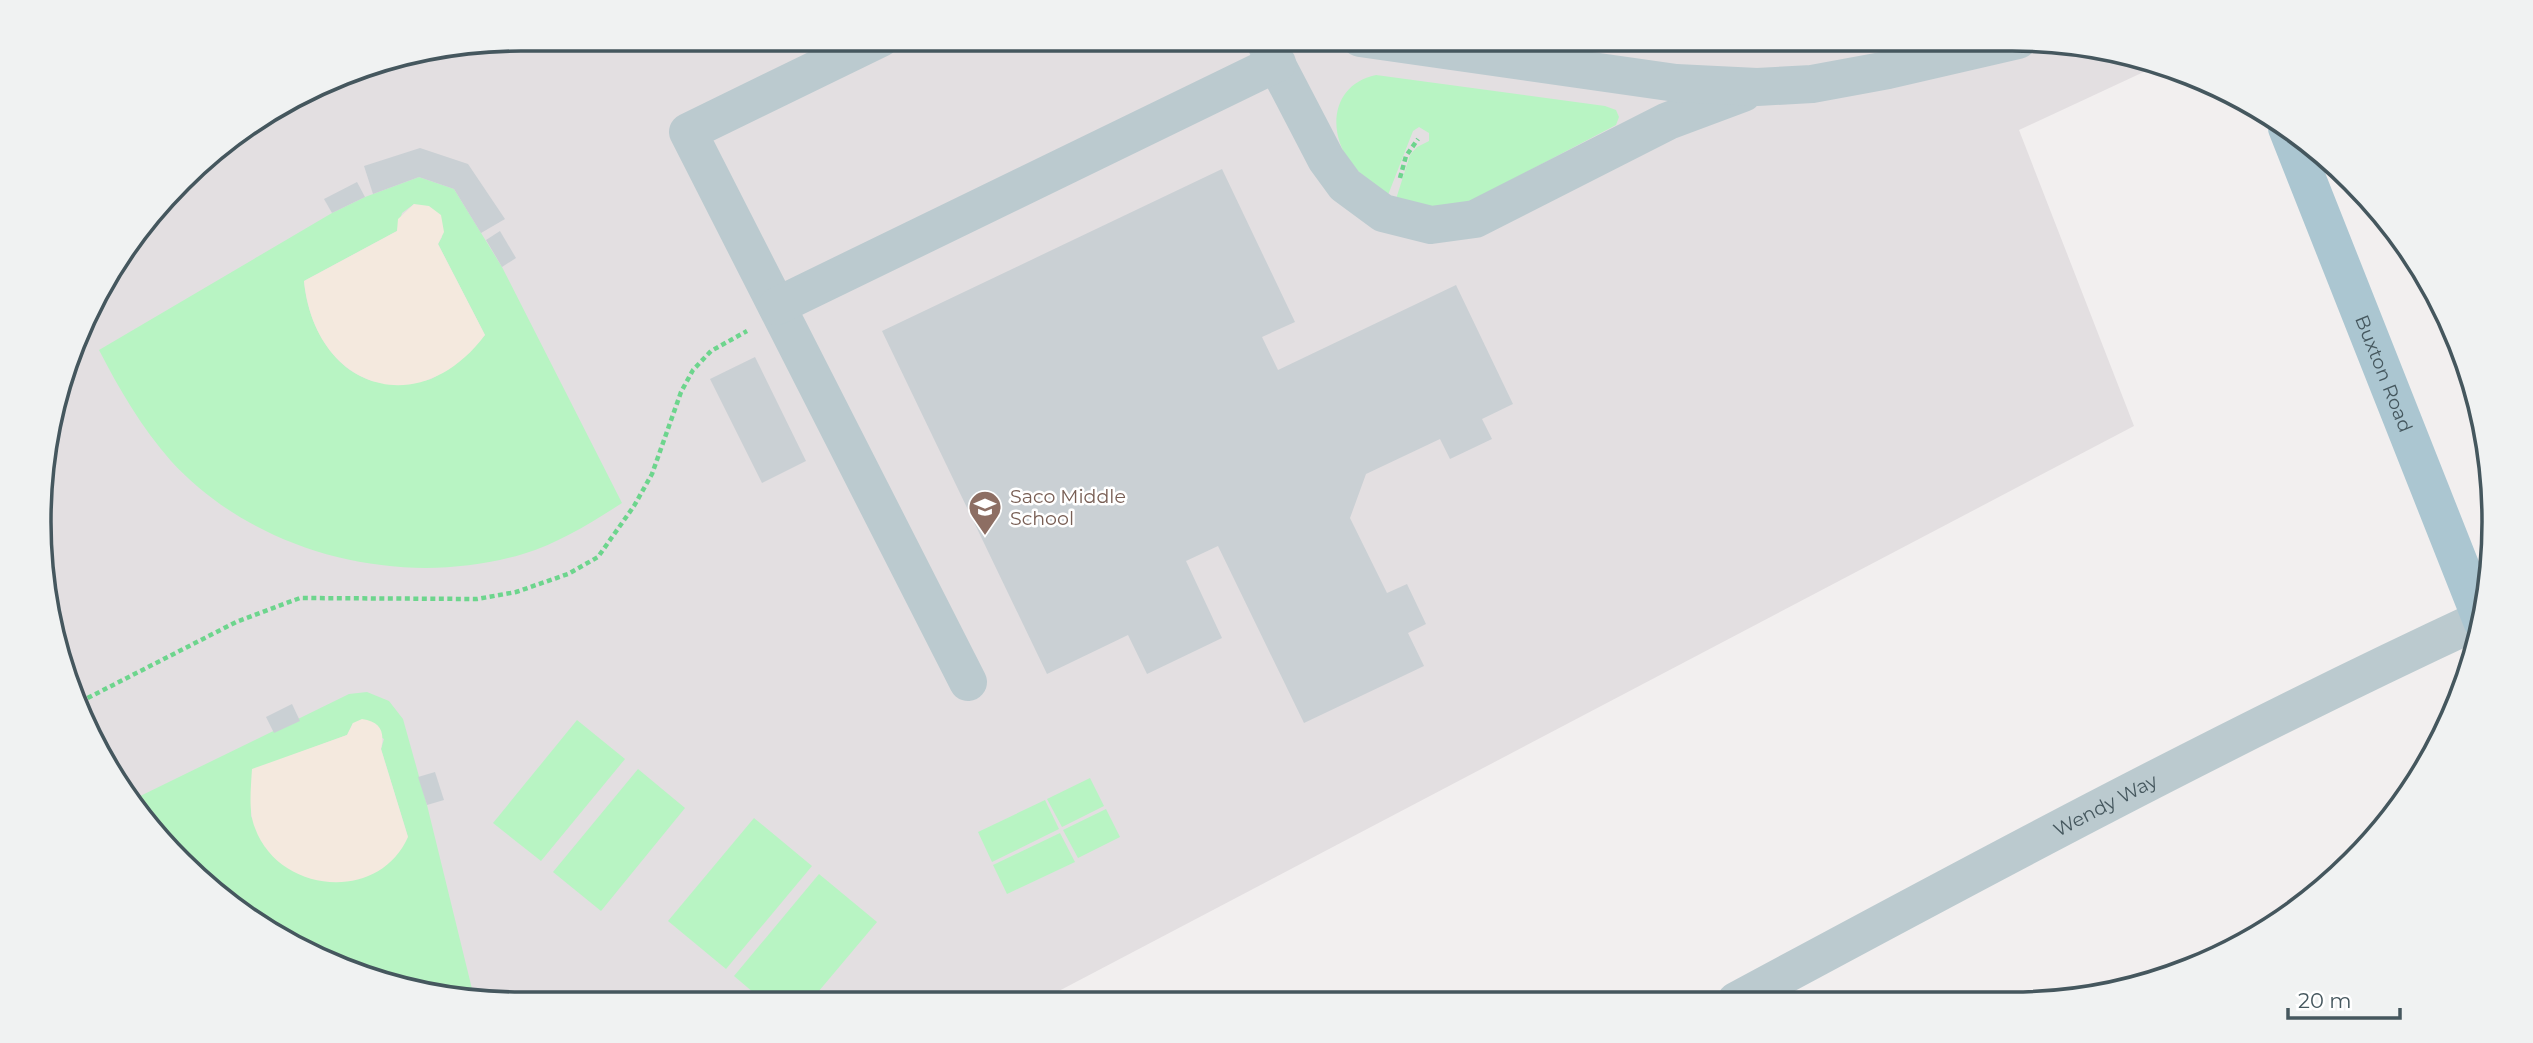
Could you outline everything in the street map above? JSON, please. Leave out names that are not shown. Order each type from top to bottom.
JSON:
[{"type":"main road","name":"Buxton Road","points":[[2294,145],[2475,602]]},
{"type":"street","points":[[854,51],[688,132],[968,682]]},
{"type":"street","points":[[780,312],[1270,51],[1326,159],[1345,185],[1383,214],[1431,225],[1475,219],[1668,121],[1757,87]]},
{"type":"street","points":[[1451,51],[1676,83],[1757,87],[1812,84],[1970,51]]},
{"type":"street","name":"Wendy Way","points":[[1753,992],[2098,806],[2306,700],[2470,625]]},
{"type":"path","points":[[86,699],[236,622],[300,597],[477,599],[516,592],[568,574],[598,557],[634,506],[652,474],[681,392],[693,370],[711,351],[780,312]]},
{"type":"shaded area","name":"Saco Middle School","points":[[2011,51],[2103,60],[2146,71],[2019,130],[2134,426],[1057,992],[491,991],[400,976],[313,944],[260,913],[211,875],[168,832],[130,783],[99,730],[76,673],[60,613],[52,552],[55,460],[76,370],[99,313],[114,286],[148,235],[168,211],[235,148],[313,99],[400,67],[491,52]]},
{"type":"green space","points":[[1376,75],[1605,106],[1616,110],[1619,117],[1616,125],[1469,202],[1430,207],[1396,199],[1410,155],[1417,147],[1429,141],[1429,133],[1419,127],[1413,131],[1388,195],[1358,171],[1342,149],[1336,122],[1343,98],[1350,88]]},
{"type":"green space","points":[[419,177],[454,189],[502,267],[622,503],[562,538],[523,554],[477,564],[429,568],[382,565],[334,556],[289,541],[245,520],[206,493],[171,461],[132,408],[99,350],[332,213],[365,197]],"holes":[[[414,204],[442,237],[438,244],[485,335],[444,371],[429,380],[387,383],[367,379],[350,370],[335,357],[323,340],[307,302],[304,281],[397,231],[402,213]]]},
{"type":"green space","points":[[367,692],[389,701],[403,719],[472,989],[430,983],[370,967],[313,944],[286,929],[235,895],[211,875],[168,832],[140,796],[349,694]],"holes":[[[353,723],[384,739],[381,749],[408,837],[265,847],[251,816],[252,770],[347,735]]]},
{"type":"green space","points":[[577,720],[625,759],[541,861],[493,823]]},
{"type":"green space","points":[[638,769],[685,808],[601,911],[553,872]]},
{"type":"green space","points":[[1090,778],[1104,806],[1062,827],[1047,799]]},
{"type":"green space","points":[[1045,800],[1059,829],[992,862],[978,832]]},
{"type":"green space","points":[[1106,809],[1120,837],[1078,858],[1063,830]]},
{"type":"green space","points":[[754,818],[812,866],[726,969],[668,921]]},
{"type":"green space","points":[[1060,833],[1075,862],[1007,894],[993,865]]},
{"type":"green space","points":[[819,874],[877,922],[818,992],[753,992],[734,976]]},
{"type":"sand","points":[[414,204],[429,206],[441,215],[444,232],[438,244],[485,335],[459,362],[430,379],[402,385],[374,382],[349,369],[328,347],[312,318],[304,281],[397,231],[398,219]]},
{"type":"sand","points":[[362,719],[377,725],[382,733],[381,749],[408,837],[394,858],[375,873],[353,881],[330,882],[306,877],[285,867],[267,850],[255,828],[251,807],[252,769],[347,735],[353,723]]},
{"type":"building","points":[[420,148],[468,164],[505,219],[481,233],[454,189],[419,177],[373,194],[364,166]]},
{"type":"building","points":[[1222,169],[1295,322],[1262,337],[1278,370],[1456,285],[1513,404],[1482,419],[1492,439],[1450,459],[1440,439],[1366,474],[1350,518],[1387,593],[1407,584],[1426,624],[1408,633],[1424,666],[1304,723],[1218,546],[1186,561],[1222,638],[1147,674],[1128,635],[1047,674],[882,331]]},
{"type":"building","points":[[357,182],[365,197],[332,213],[324,199]]},
{"type":"building","points":[[500,231],[516,258],[502,267],[486,240]]},
{"type":"building","points":[[755,357],[806,461],[762,483],[710,379]]},
{"type":"building","points":[[292,704],[300,721],[274,733],[266,717]]},
{"type":"building","points":[[435,772],[444,800],[427,805],[418,777]]},
{"type":"place","name":"Saco Middle School","points":[[985,537]]}]
